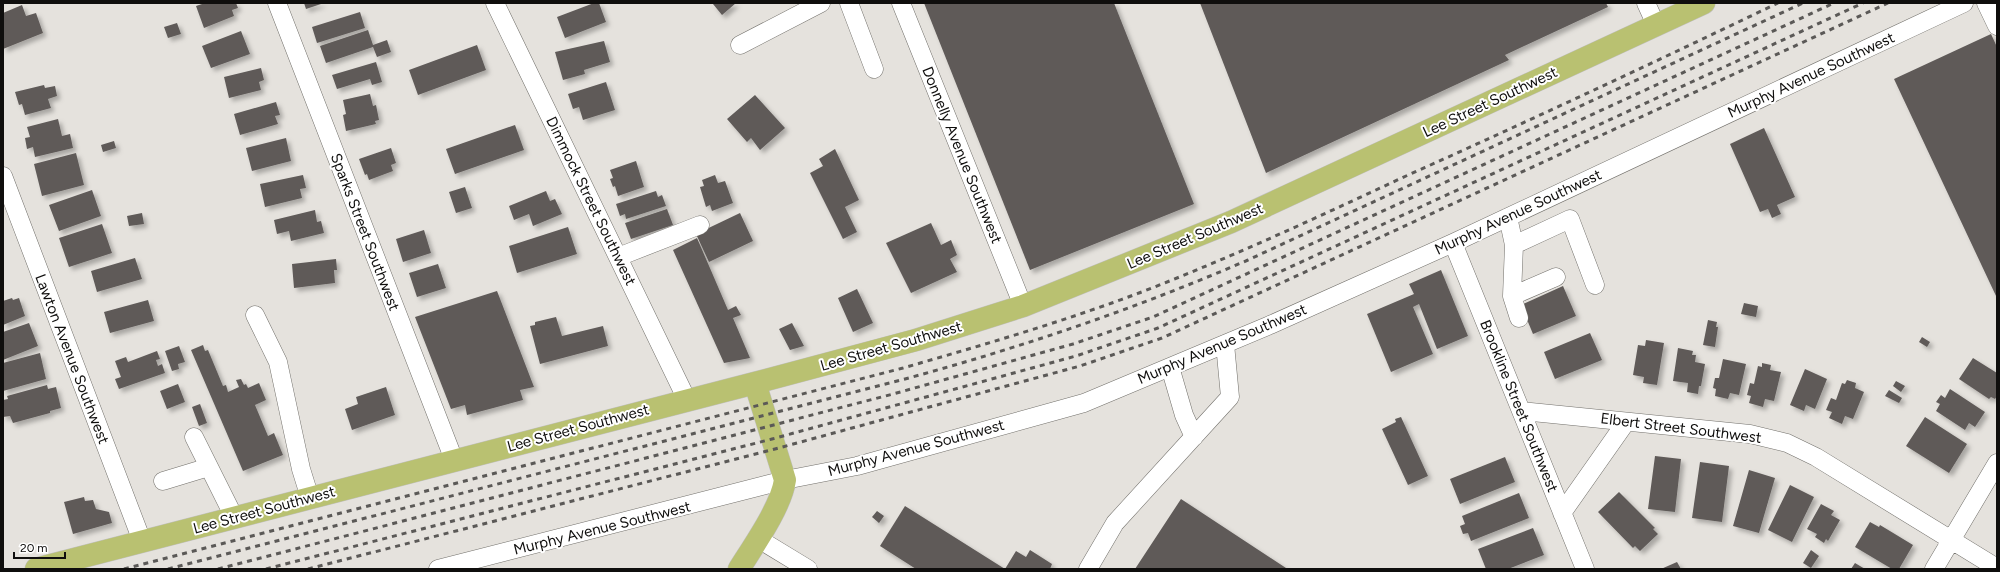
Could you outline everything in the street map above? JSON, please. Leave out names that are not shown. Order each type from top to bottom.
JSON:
[{"type":"main road","name":"Lee Street Southwest","points":[[36,569],[755,383],[916,340],[1023,306],[1231,222],[1704,3]]},
{"type":"main road","points":[[739,569],[777,506],[783,491],[785,480],[755,383]]},
{"type":"street","name":"Sparks Street Southwest","points":[[277,3],[454,460]]},
{"type":"street","name":"Dimmock Street Southwest","points":[[495,3],[687,400]]},
{"type":"street","points":[[740,46],[821,3]]},
{"type":"street","points":[[849,3],[874,69]]},
{"type":"street","name":"Donnelly Avenue Southwest","points":[[901,3],[1023,306]]},
{"type":"street","points":[[1646,3],[1656,25]]},
{"type":"street","name":"Murphy Avenue Southwest","points":[[438,569],[785,480],[857,466],[1084,403],[1270,325],[1453,243],[1964,3]]},
{"type":"street","points":[[1986,3],[1997,26]]},
{"type":"street","name":"Lawton Avenue Southwest","points":[[3,176],[142,542]]},
{"type":"street","points":[[1559,193],[1595,285]]},
{"type":"street","points":[[1508,217],[1514,244],[1512,296],[1519,318]]},
{"type":"street","points":[[1514,244],[1570,219]]},
{"type":"street","points":[[618,257],[700,225]]},
{"type":"street","name":"Brookline Street Southwest","points":[[1453,243],[1585,569]]},
{"type":"street","points":[[1512,296],[1556,277]]},
{"type":"street","points":[[255,315],[278,362],[301,468],[310,498]]},
{"type":"street","points":[[1088,569],[1115,523],[1230,397],[1225,344]]},
{"type":"street","points":[[1170,367],[1184,415],[1194,438]]},
{"type":"street","name":"Elbert Street Southwest","points":[[1522,411],[1750,434],[1787,444],[1816,457],[1997,568]]},
{"type":"street","points":[[1562,513],[1626,422]]},
{"type":"street","points":[[194,437],[234,517]]},
{"type":"street","points":[[1934,569],[1997,463]]},
{"type":"street","points":[[163,481],[209,467]]},
{"type":"street","points":[[758,538],[808,569]]},
{"type":"building","points":[[205,3],[236,3],[238,8],[232,10],[234,16],[204,28],[196,6]]},
{"type":"building","points":[[304,3],[324,3],[306,9]]},
{"type":"building","points":[[594,3],[599,3],[606,22],[565,38],[557,17]]},
{"type":"building","points":[[736,3],[722,15],[713,4]]},
{"type":"building","points":[[924,3],[1114,3],[1194,204],[1030,270]]},
{"type":"building","points":[[1200,3],[1606,3],[1608,7],[1505,55],[1509,60],[1266,173]]},
{"type":"building","points":[[22,5],[26,16],[36,13],[43,33],[3,49],[3,13]]},
{"type":"building","points":[[360,12],[365,28],[317,43],[312,27]]},
{"type":"building","points":[[177,23],[181,34],[168,38],[164,27]]},
{"type":"building","points":[[368,30],[373,45],[387,40],[391,52],[377,57],[373,47],[326,63],[320,46]]},
{"type":"building","points":[[241,31],[250,54],[211,68],[202,46]]},
{"type":"building","points":[[1991,34],[1997,47],[1997,298],[1894,79]]},
{"type":"building","points":[[604,41],[610,62],[584,70],[585,74],[563,80],[555,52]]},
{"type":"building","points":[[477,45],[486,70],[418,95],[409,70]]},
{"type":"building","points":[[376,62],[382,82],[372,85],[370,79],[337,89],[332,75]]},
{"type":"building","points":[[261,68],[264,80],[259,82],[261,90],[229,98],[224,77]]},
{"type":"building","points":[[606,82],[615,110],[583,120],[579,107],[573,109],[568,94]]},
{"type":"building","points":[[44,85],[45,88],[55,86],[57,96],[48,99],[51,108],[25,115],[22,104],[19,105],[15,92]]},
{"type":"building","points":[[370,94],[373,106],[376,105],[379,120],[375,121],[376,124],[346,131],[343,115],[346,114],[343,100]]},
{"type":"building","points":[[755,95],[785,128],[760,150],[751,138],[747,142],[727,119]]},
{"type":"building","points":[[276,102],[280,115],[275,116],[278,124],[240,135],[234,114]]},
{"type":"building","points":[[58,119],[62,136],[70,134],[73,148],[35,157],[33,147],[27,149],[25,138],[30,137],[27,127]]},
{"type":"building","points":[[515,125],[524,150],[455,174],[446,149]]},
{"type":"building","points":[[1764,128],[1795,197],[1777,205],[1781,214],[1772,218],[1768,209],[1760,212],[1730,144]]},
{"type":"building","points":[[286,138],[291,161],[252,171],[246,148]]},
{"type":"building","points":[[114,141],[116,148],[103,152],[101,145]]},
{"type":"building","points":[[391,148],[396,163],[391,165],[393,171],[369,180],[367,174],[365,175],[359,159]]},
{"type":"building","points":[[835,149],[859,200],[845,207],[857,232],[843,239],[810,173],[823,166],[819,159]]},
{"type":"building","points":[[76,153],[84,185],[42,196],[34,164]]},
{"type":"building","points":[[636,161],[644,187],[618,196],[615,186],[613,187],[610,179],[613,178],[610,170]]},
{"type":"building","points":[[303,175],[306,188],[300,189],[302,198],[265,207],[260,184]]},
{"type":"building","points":[[715,175],[718,183],[725,181],[733,203],[712,211],[710,205],[706,207],[700,187],[704,186],[702,180]]},
{"type":"building","points":[[465,187],[472,208],[456,213],[449,192]]},
{"type":"building","points":[[92,190],[101,216],[59,231],[49,205]]},
{"type":"building","points":[[546,191],[550,201],[555,199],[562,214],[533,226],[529,214],[514,220],[509,206]]},
{"type":"building","points":[[656,191],[658,197],[662,195],[666,206],[626,219],[625,214],[620,216],[616,204]]},
{"type":"building","points":[[667,209],[673,225],[631,239],[625,223]]},
{"type":"building","points":[[315,210],[317,222],[321,221],[324,233],[291,241],[289,231],[277,234],[274,220]]},
{"type":"building","points":[[142,213],[144,224],[129,226],[127,216]]},
{"type":"building","points":[[740,213],[753,241],[709,262],[696,234]]},
{"type":"building","points":[[931,223],[941,245],[951,240],[957,255],[950,259],[957,272],[911,293],[886,243]]},
{"type":"building","points":[[102,224],[112,253],[69,267],[59,238]]},
{"type":"building","points":[[568,227],[577,254],[517,273],[509,246]]},
{"type":"building","points":[[424,230],[431,253],[403,262],[396,239]]},
{"type":"building","points":[[697,238],[728,310],[736,306],[741,315],[733,318],[750,358],[724,363],[673,250]]},
{"type":"building","points":[[135,258],[142,279],[97,292],[91,271]]},
{"type":"building","points":[[336,259],[337,270],[334,270],[335,283],[294,288],[292,264]]},
{"type":"building","points":[[438,264],[446,288],[417,297],[409,273]]},
{"type":"building","points":[[1441,270],[1468,336],[1437,349],[1419,304],[1413,307],[1433,354],[1391,372],[1367,314],[1414,294],[1409,284]]},
{"type":"building","points":[[1563,286],[1576,316],[1533,334],[1521,305]]},
{"type":"building","points":[[857,289],[873,323],[853,332],[838,298]]},
{"type":"building","points":[[497,291],[534,387],[520,390],[523,400],[467,415],[465,405],[451,409],[415,317]]},
{"type":"building","points":[[12,298],[13,300],[19,298],[25,316],[3,325],[3,301]]},
{"type":"building","points":[[148,300],[154,321],[110,333],[104,312]]},
{"type":"building","points":[[1744,303],[1758,306],[1756,317],[1741,314]]},
{"type":"building","points":[[556,317],[562,336],[603,326],[608,346],[540,364],[530,326],[535,325],[535,322]]},
{"type":"building","points":[[1708,320],[1717,322],[1716,327],[1718,327],[1715,347],[1703,345]]},
{"type":"building","points":[[29,323],[38,346],[3,360],[3,332]]},
{"type":"building","points":[[792,323],[804,346],[790,350],[779,329]]},
{"type":"building","points":[[1590,333],[1602,360],[1555,379],[1544,352]]},
{"type":"building","points":[[1922,337],[1930,342],[1927,347],[1919,342]]},
{"type":"building","points":[[1646,340],[1664,343],[1657,385],[1643,383],[1644,377],[1633,375],[1638,345],[1645,346]]},
{"type":"building","points":[[203,345],[205,351],[208,350],[223,386],[226,385],[228,392],[239,387],[236,380],[241,379],[244,385],[246,384],[248,388],[259,383],[266,400],[255,405],[268,436],[274,433],[283,455],[243,471],[191,350]]},
{"type":"building","points":[[179,346],[185,362],[178,364],[179,369],[172,371],[165,351]]},
{"type":"building","points":[[1678,348],[1693,351],[1692,355],[1696,355],[1695,362],[1705,364],[1698,394],[1687,392],[1688,383],[1673,381]]},
{"type":"building","points":[[157,351],[160,359],[156,360],[158,366],[162,364],[165,373],[119,389],[115,379],[121,377],[115,361],[126,357],[128,362]]},
{"type":"building","points":[[40,353],[46,379],[3,391],[3,363]]},
{"type":"building","points":[[1973,358],[1997,373],[1997,396],[1995,399],[1991,397],[1989,399],[1959,379]]},
{"type":"building","points":[[1723,359],[1746,364],[1739,395],[1730,393],[1728,399],[1715,396],[1716,389],[1713,388],[1715,378],[1719,378]]},
{"type":"building","points":[[1762,363],[1771,365],[1770,370],[1781,372],[1774,401],[1765,399],[1763,407],[1749,403],[1751,396],[1747,395],[1750,383],[1754,384],[1758,366],[1762,367]]},
{"type":"building","points":[[1805,369],[1827,379],[1815,409],[1806,405],[1804,411],[1790,405]]},
{"type":"building","points":[[1847,380],[1856,383],[1855,388],[1864,392],[1853,419],[1845,416],[1842,424],[1829,418],[1832,412],[1826,410],[1831,398],[1836,400],[1842,383],[1845,384]]},
{"type":"building","points":[[1896,381],[1905,386],[1901,392],[1893,386]]},
{"type":"building","points":[[178,384],[185,402],[167,409],[160,391]]},
{"type":"building","points":[[47,385],[48,389],[56,387],[61,408],[50,411],[50,413],[13,423],[10,416],[3,417],[3,400],[8,399],[7,396]]},
{"type":"building","points":[[386,387],[395,415],[352,430],[345,409],[358,404],[356,397]]},
{"type":"building","points":[[1950,389],[1985,412],[1975,427],[1969,423],[1965,430],[1936,411],[1940,404],[1936,402],[1941,395],[1945,398]]},
{"type":"building","points":[[1889,390],[1902,398],[1899,403],[1885,396]]},
{"type":"building","points":[[200,404],[207,423],[199,426],[192,407]]},
{"type":"building","points":[[1401,417],[1428,476],[1408,485],[1382,429],[1396,422],[1395,419]]},
{"type":"building","points":[[1925,417],[1967,444],[1949,473],[1906,446]]},
{"type":"building","points":[[1655,456],[1681,459],[1675,512],[1648,509]]},
{"type":"building","points":[[1505,457],[1515,482],[1460,504],[1450,479]]},
{"type":"building","points":[[1700,462],[1729,466],[1722,522],[1692,518]]},
{"type":"building","points":[[1749,470],[1775,478],[1759,533],[1733,526]]},
{"type":"building","points":[[1790,485],[1814,497],[1792,542],[1768,530]]},
{"type":"building","points":[[1619,492],[1655,528],[1653,529],[1658,534],[1640,551],[1635,546],[1633,548],[1598,512]]},
{"type":"building","points":[[1519,493],[1529,518],[1471,541],[1468,533],[1463,534],[1460,526],[1465,524],[1462,516]]},
{"type":"building","points":[[84,497],[85,501],[93,500],[96,509],[109,512],[112,523],[73,534],[64,502]]},
{"type":"building","points":[[1181,499],[1286,568],[1135,569]]},
{"type":"building","points":[[1821,504],[1834,511],[1831,515],[1840,520],[1828,541],[1826,539],[1824,543],[1815,537],[1817,534],[1807,529]]},
{"type":"building","points":[[905,506],[1005,569],[916,569],[880,546]]},
{"type":"building","points":[[877,511],[884,516],[879,523],[872,517]]},
{"type":"building","points":[[1870,522],[1879,527],[1880,525],[1913,545],[1899,569],[1892,569],[1855,547]]},
{"type":"building","points":[[1533,528],[1544,555],[1508,569],[1486,569],[1478,549]]},
{"type":"building","points":[[1030,550],[1052,564],[1050,569],[1005,569],[1016,551],[1026,557]]},
{"type":"building","points":[[1811,550],[1819,556],[1811,568],[1803,563]]},
{"type":"building","points":[[1677,562],[1681,569],[1661,569]]},
{"type":"building","points":[[1855,563],[1865,569],[1851,569]]},
{"type":"railway","points":[[124,569],[903,368],[993,342],[1081,314],[1173,280],[1274,237],[1639,69],[1778,3]]},
{"type":"railway","points":[[168,569],[905,379],[993,354],[1079,326],[1206,278],[1248,260],[1803,3]]},
{"type":"railway","points":[[218,569],[893,394],[1073,344],[1153,317],[1834,3]]},
{"type":"railway","points":[[266,569],[772,439],[1076,356],[1158,328],[1863,3]]},
{"type":"railway","points":[[308,569],[775,449],[1080,366],[1162,338],[1888,3]]}]
